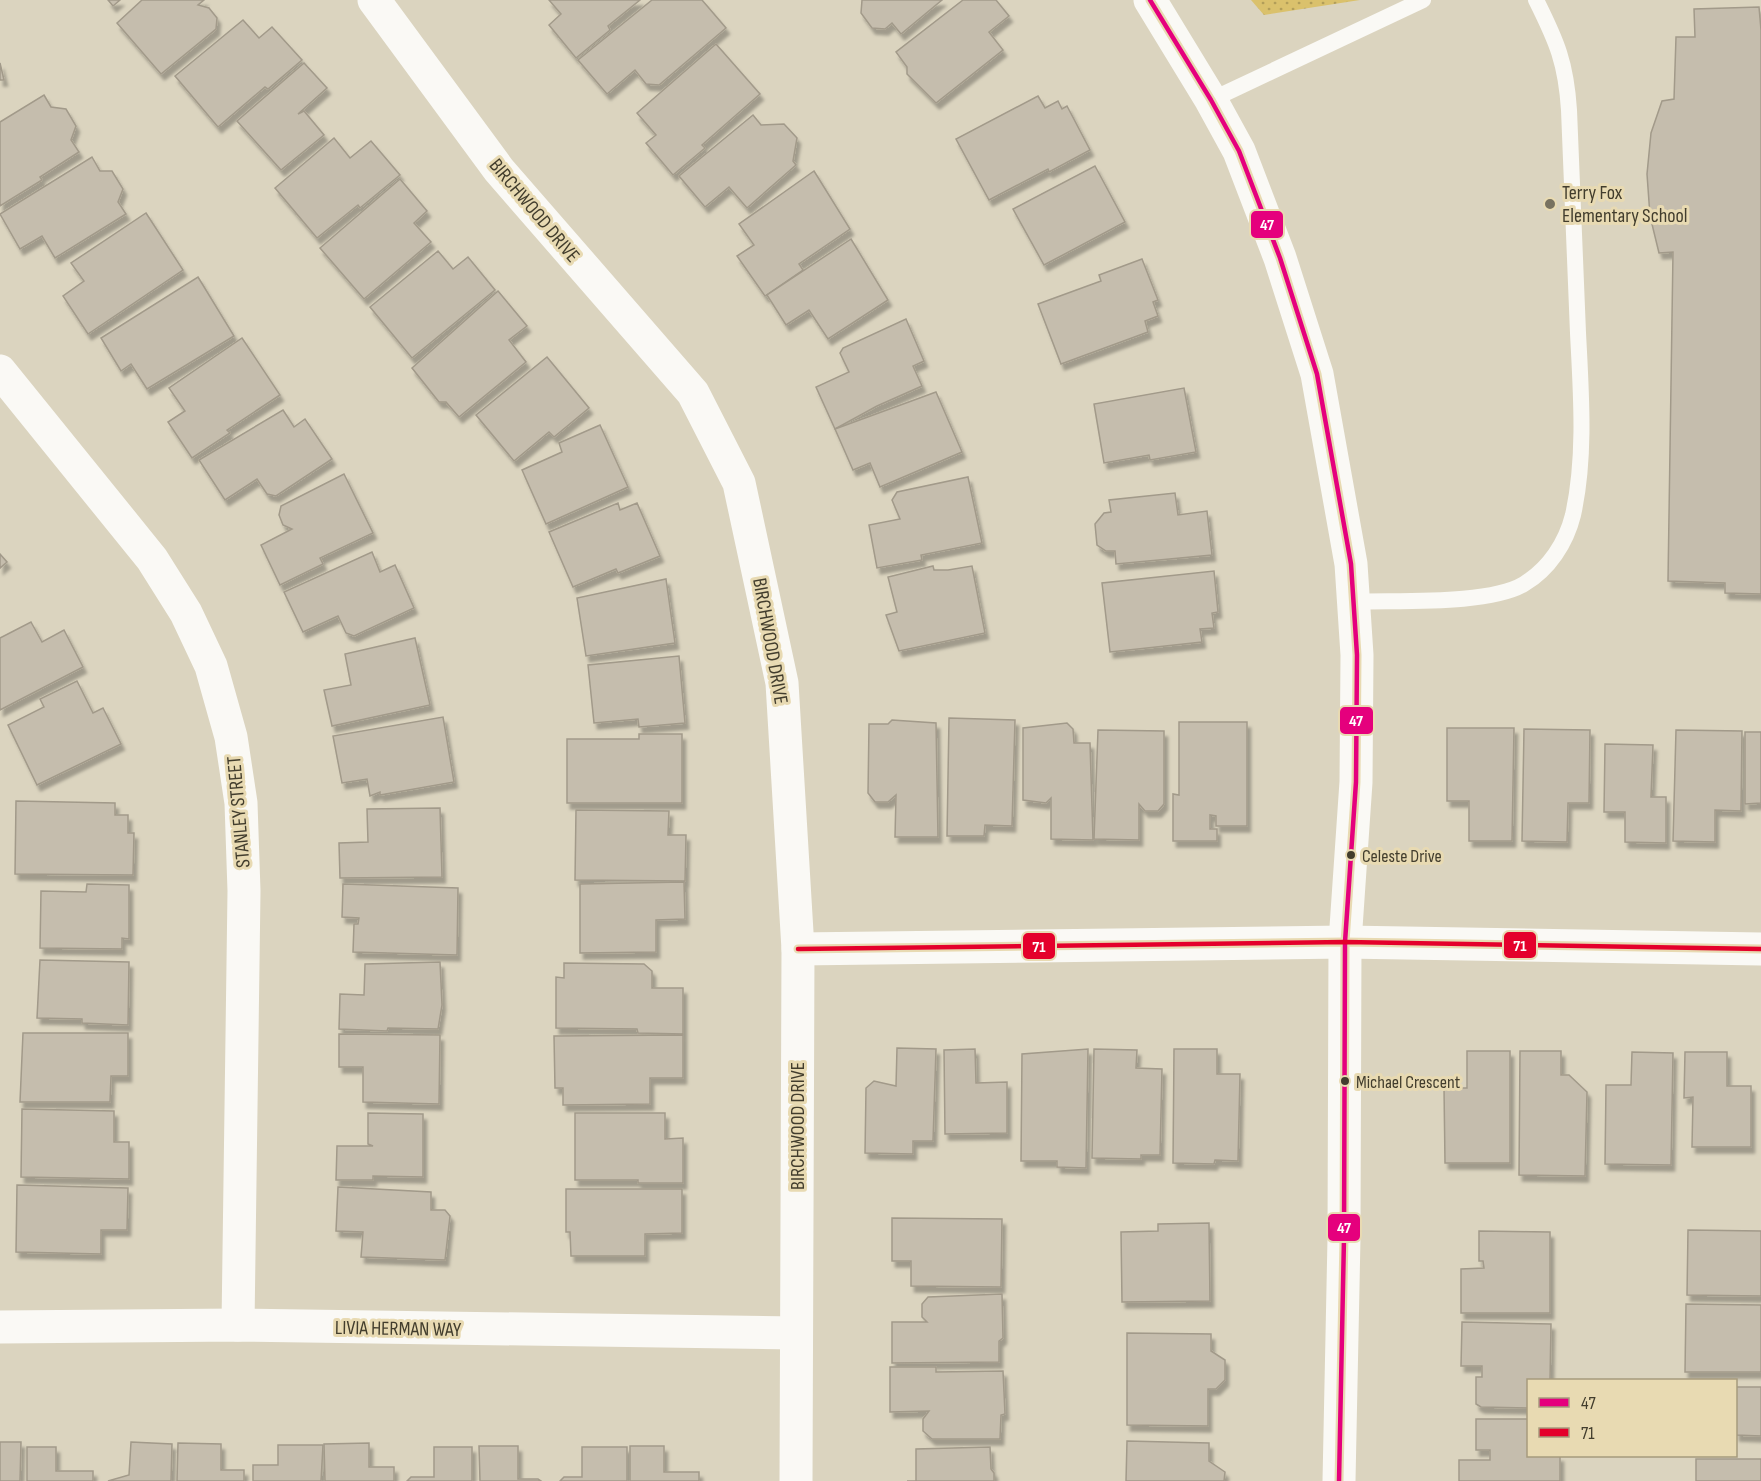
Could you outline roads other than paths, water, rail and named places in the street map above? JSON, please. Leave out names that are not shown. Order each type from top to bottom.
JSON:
[{"type":"street","name":"BIRCHWOOD DRIVE","points":[[374,0],[499,170],[693,393],[739,483],[782,683],[798,948],[796,1481]]},
{"type":"street","points":[[1150,0],[1239,151],[1280,258],[1317,374],[1351,564],[1357,655],[1356,782],[1345,942],[1344,1238],[1339,1481]]},
{"type":"street","name":"STANLEY STREET","points":[[0,371],[152,559],[180,604],[211,666],[231,738],[241,803],[244,891],[237,1325]]},
{"type":"street","points":[[798,948],[1345,942],[1761,949]]},
{"type":"street","name":"LIVIA HERMAN WAY","points":[[0,1327],[237,1325],[796,1333]]},
{"type":"lane","points":[[1211,100],[1423,0]]},
{"type":"lane","points":[[1353,602],[1466,598],[1508,591],[1524,584],[1549,563],[1567,534],[1573,515],[1579,466],[1581,420],[1569,110],[1567,84],[1558,45],[1536,0]]},
{"type":"place","name":"Terry Fox Elementary School","points":[[1550,204]]},
{"type":"place","name":"Celeste Drive","points":[[1351,855]]},
{"type":"place","name":"Michael Crescent","points":[[1345,1081]]}]
